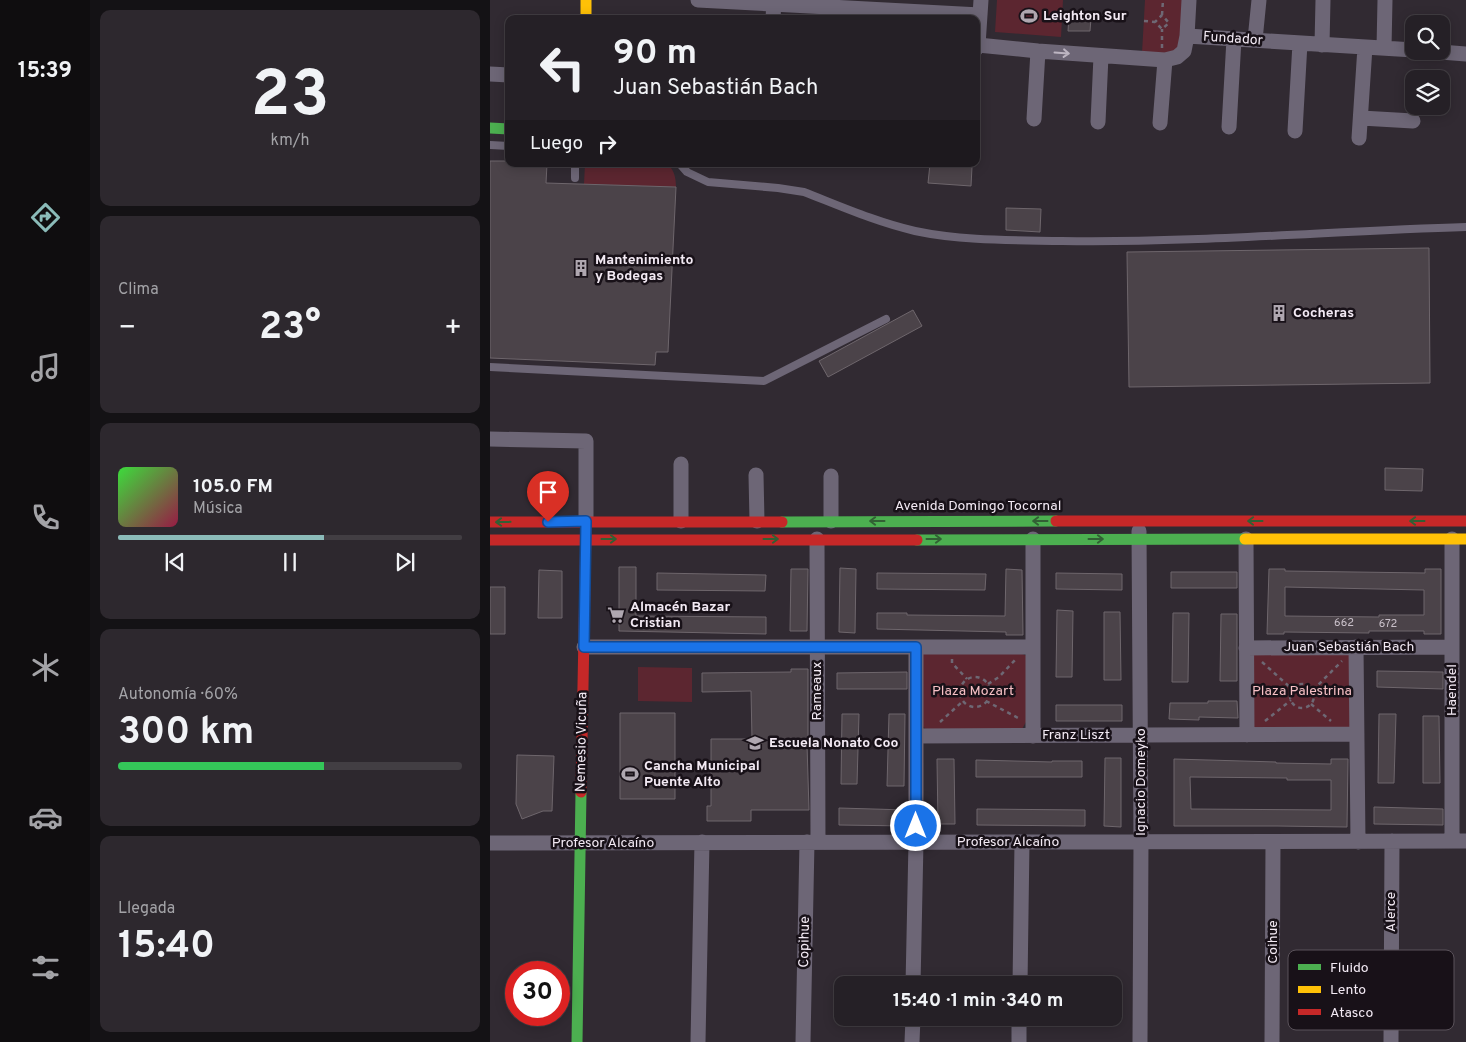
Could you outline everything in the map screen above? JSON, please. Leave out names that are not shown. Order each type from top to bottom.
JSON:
[{"type":"main road","points":[[586,0],[586,15]]},
{"type":"main road","points":[[490,128],[505,129]]},
{"type":"main road","name":"Nemesio Vicuña","points":[[577,1042],[586,521]]},
{"type":"main road","name":"Avenida Domingo Tocornal","points":[[490,522],[1466,521]]},
{"type":"main road","points":[[490,540],[1459,539]]},
{"type":"street","points":[[698,0],[774,8],[980,7]]},
{"type":"street","points":[[1187,36],[1189,0]]},
{"type":"street","points":[[1256,40],[1259,0]]},
{"type":"street","points":[[1322,44],[1323,0]]},
{"type":"street","points":[[1384,48],[1385,0]]},
{"type":"street","name":"Fundador","points":[[1163,56],[1177,57],[1184,51],[1187,36],[1405,49]]},
{"type":"street","points":[[1229,127],[1234,39]]},
{"type":"street","points":[[1294,131],[1300,43]]},
{"type":"street","points":[[980,47],[1101,56],[1163,56],[1160,123]]},
{"type":"street","points":[[1359,138],[1365,47]]},
{"type":"street","points":[[1034,119],[1038,51]]},
{"type":"street","points":[[1450,53],[1466,54]]},
{"type":"street","points":[[1098,122],[1101,56]]},
{"type":"street","points":[[490,74],[505,75]]},
{"type":"street","points":[[1361,118],[1413,122]]},
{"type":"street","name":"Nemesio Vicuña","points":[[490,439],[586,441],[586,521]]},
{"type":"street","points":[[681,464],[681,522]]},
{"type":"street","points":[[756,475],[757,521]]},
{"type":"street","points":[[831,476],[831,521]]},
{"type":"street","name":"Ignacio Domeyko","points":[[1139,521],[1140,1042]]},
{"type":"street","name":"Rameaux","points":[[812,842],[817,647],[817,539]]},
{"type":"street","points":[[1033,539],[1030,647],[1033,731]]},
{"type":"street","points":[[1246,539],[1247,735]]},
{"type":"street","name":"Haendel","points":[[1459,539],[1452,647],[1459,694],[1459,841]]},
{"type":"street","points":[[584,647],[1030,647]]},
{"type":"street","points":[[913,976],[920,736],[916,647]]},
{"type":"street","points":[[1356,647],[1358,842]]},
{"type":"street","name":"Juan Sebastián Bach","points":[[1246,648],[1452,647]]},
{"type":"street","name":"Franz Liszt","points":[[920,736],[1033,731],[1140,735],[1357,734]]},
{"type":"street","name":"Profesor Alcaíno","points":[[490,843],[1459,841]]},
{"type":"street","points":[[698,1042],[702,842]]},
{"type":"street","name":"Copihue","points":[[804,1042],[812,842]]},
{"type":"street","points":[[1020,976],[1022,842]]},
{"type":"street","name":"Coihue","points":[[1272,1042],[1273,842]]},
{"type":"street","name":"Alerce","points":[[1391,950],[1392,842]]},
{"type":"street","points":[[912,1026],[912,1042]]},
{"type":"street","points":[[1019,1026],[1019,1042]]},
{"type":"lane","points":[[490,145],[505,146]]},
{"type":"lane","points":[[575,167],[575,178]]},
{"type":"lane","points":[[683,167],[687,172],[708,182],[804,192],[881,221],[916,231],[998,240],[1117,242],[1466,228]]},
{"type":"lane","points":[[490,367],[764,381],[886,319]]},
{"type":"path","points":[[1155,22],[1162,15],[1163,0]]},
{"type":"path","points":[[1162,15],[1169,22],[1162,29]]},
{"type":"path","points":[[1144,21],[1155,22],[1162,29],[1163,56]]},
{"type":"path","points":[[951,647],[952,664],[967,679]]},
{"type":"path","points":[[988,684],[999,677],[1030,647]]},
{"type":"path","points":[[1312,690],[1356,647]]},
{"type":"path","points":[[1246,648],[1292,689]]},
{"type":"path","points":[[981,678],[988,684],[990,694],[981,705],[972,706],[963,701],[960,692],[967,679],[981,678]]},
{"type":"path","points":[[1303,684],[1310,686],[1312,690],[1314,693],[1313,701],[1308,707],[1296,706],[1291,700],[1292,689],[1295,686],[1303,684]]},
{"type":"path","points":[[1247,735],[1291,700]]},
{"type":"path","points":[[920,736],[963,701]]},
{"type":"path","points":[[986,701],[1033,731]]},
{"type":"green space","name":"Leighton Sur","points":[[997,0],[1063,0],[1061,37],[995,32]]},
{"type":"green space","points":[[1145,0],[1182,0],[1181,47],[1173,55],[1142,53]]},
{"type":"green space","points":[[585,167],[670,167],[676,180],[676,187],[584,184]]},
{"type":"green space","name":"Plaza Palestrina","points":[[1349,651],[1353,727],[1256,731],[1252,725],[1252,653]]},
{"type":"green space","name":"Plaza Mozart","points":[[925,652],[1020,653],[1027,656],[1026,722],[1022,729],[926,729],[920,724],[919,658]]},
{"type":"green space","points":[[638,667],[692,668],[692,702],[638,701]]},
{"type":"building","points":[[1069,16],[1091,18],[1090,31],[1068,31]]},
{"type":"building","name":"Mantenimiento y Bodegas","points":[[490,161],[505,161],[505,167],[547,167],[546,183],[676,187],[668,352],[656,352],[655,365],[490,358]]},
{"type":"building","points":[[930,167],[972,167],[971,186],[928,183]]},
{"type":"building","points":[[1006,208],[1041,209],[1040,232],[1006,230]]},
{"type":"building","name":"Cocheras","points":[[1429,248],[1430,383],[1129,387],[1127,252]]},
{"type":"building","points":[[913,310],[922,326],[828,377],[819,361]]},
{"type":"building","points":[[1385,468],[1423,469],[1422,491],[1385,490]]},
{"type":"building","points":[[619,567],[636,567],[636,616],[766,617],[766,634],[619,631]]},
{"type":"building","points":[[840,568],[856,569],[855,633],[839,632]]},
{"type":"building","points":[[791,569],[808,569],[807,631],[790,631]]},
{"type":"building","points":[[1006,569],[1022,570],[1023,635],[1006,635],[1006,632],[877,629],[877,613],[1005,616]]},
{"type":"building","points":[[1269,569],[1285,569],[1285,571],[1425,573],[1425,569],[1441,569],[1441,634],[1424,634],[1424,631],[1369,631],[1369,633],[1284,632],[1284,634],[1267,634]],"holes":[[[1285,587],[1424,590],[1424,615],[1379,615],[1379,617],[1285,616]]]},
{"type":"building","points":[[539,570],[562,571],[562,618],[538,618]]},
{"type":"building","points":[[1171,572],[1237,572],[1237,588],[1171,588]]},
{"type":"building","points":[[657,573],[766,575],[765,591],[657,590]]},
{"type":"building","points":[[877,573],[986,574],[985,590],[877,589]]},
{"type":"building","points":[[1056,573],[1122,574],[1122,590],[1056,589]]},
{"type":"building","points":[[490,587],[505,587],[505,634],[490,634]]},
{"type":"building","points":[[1057,610],[1073,611],[1072,677],[1056,677]]},
{"type":"building","points":[[1104,612],[1120,612],[1121,680],[1104,680]]},
{"type":"building","points":[[1173,613],[1189,613],[1188,682],[1172,682]]},
{"type":"building","points":[[1221,614],[1237,614],[1237,681],[1220,681]]},
{"type":"building","name":"Escuela Nonato Coo","points":[[791,669],[808,669],[807,744],[809,810],[751,810],[751,821],[707,821],[707,806],[711,806],[711,739],[752,739],[751,691],[702,692],[702,673],[791,672]]},
{"type":"building","points":[[1377,671],[1443,672],[1443,689],[1377,687]]},
{"type":"building","points":[[907,672],[907,689],[837,689],[837,673]]},
{"type":"building","points":[[1208,701],[1237,701],[1238,718],[1199,717],[1199,720],[1169,719],[1170,703],[1208,703]]},
{"type":"building","points":[[1056,705],[1122,705],[1122,721],[1056,721]]},
{"type":"building","points":[[620,713],[675,713],[675,799],[620,799]]},
{"type":"building","points":[[842,714],[859,714],[857,784],[841,784]]},
{"type":"building","points":[[889,714],[905,714],[904,786],[887,786]]},
{"type":"building","points":[[1379,714],[1396,714],[1394,783],[1378,783]]},
{"type":"building","points":[[1423,716],[1439,716],[1440,783],[1423,783]]},
{"type":"building","points":[[517,755],[554,756],[552,811],[543,811],[522,819],[516,804]]},
{"type":"building","points":[[1105,758],[1121,758],[1121,827],[1104,826]]},
{"type":"building","points":[[937,759],[954,759],[955,824],[938,824]]},
{"type":"building","points":[[1174,759],[1331,764],[1331,759],[1348,759],[1347,827],[1174,826]],"holes":[[[1190,777],[1287,778],[1287,780],[1331,780],[1331,810],[1191,809]]]},
{"type":"building","points":[[976,760],[1082,761],[1082,777],[976,777]]},
{"type":"building","points":[[1374,807],[1443,809],[1443,825],[1374,824]]},
{"type":"building","points":[[839,808],[907,810],[907,826],[839,825]]},
{"type":"building","points":[[977,809],[1085,810],[1085,826],[977,825]]},
{"type":"traffic: fast","points":[[490,128],[505,129]]},
{"type":"traffic: fast","points":[[782,522],[1056,521]]},
{"type":"traffic: fast","points":[[917,540],[1245,539]]},
{"type":"traffic: fast","points":[[577,1042],[581,792]]},
{"type":"traffic: slow","points":[[586,0],[586,15]]},
{"type":"traffic: slow","points":[[1245,539],[1466,539]]},
{"type":"traffic: jam","points":[[1056,521],[1466,521]]},
{"type":"traffic: jam","points":[[490,522],[782,522]]},
{"type":"traffic: jam","points":[[581,792],[586,527]]},
{"type":"traffic: jam","points":[[490,540],[917,540]]},
{"type":"place","name":"Leighton Sur","points":[[1029,16]]},
{"type":"place","name":"Mantenimiento y Bodegas","points":[[581,268]]},
{"type":"place","name":"Cocheras","points":[[1279,313]]},
{"type":"place","name":"Almacén Bazar Cristian","points":[[616,615]]},
{"type":"place","name":"Escuela Nonato Coo","points":[[755,743]]},
{"type":"place","name":"Cancha Municipal Puente Alto","points":[[630,774]]},
{"type":"route","points":[[548,522],[586,521],[584,647],[916,647],[916,826]]}]
